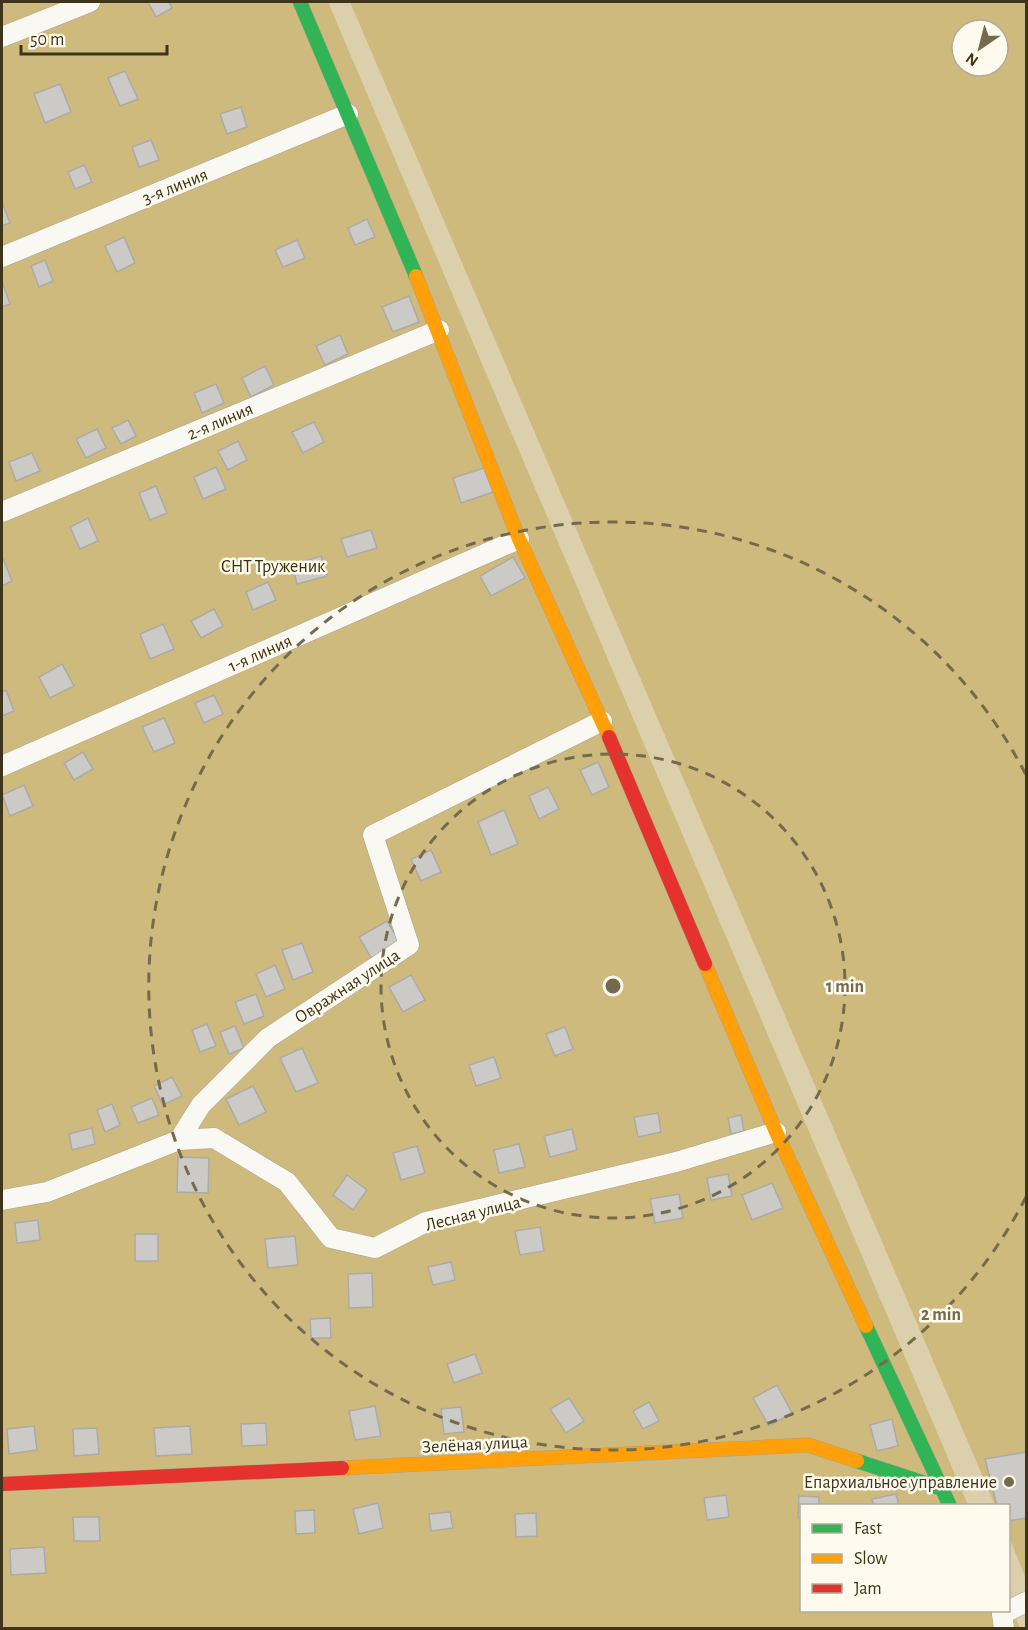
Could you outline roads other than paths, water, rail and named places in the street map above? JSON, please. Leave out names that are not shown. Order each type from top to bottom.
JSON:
[{"type":"street","points":[[2,38],[90,2]]},
{"type":"street","points":[[300,2],[439,330],[519,539],[602,721],[776,1132],[950,1504]]},
{"type":"street","name":"3-я линия","points":[[2,257],[348,114]]},
{"type":"street","name":"2-я линия","points":[[2,513],[439,330]]},
{"type":"street","name":"1-я линия","points":[[2,766],[519,539]]},
{"type":"street","name":"Овражная улица","points":[[179,1140],[201,1106],[268,1038],[410,945],[373,834],[602,721]]},
{"type":"street","name":"Лесная улица","points":[[2,1200],[46,1192],[179,1140],[214,1138],[287,1182],[331,1238],[375,1248],[426,1222],[676,1162],[776,1132]]},
{"type":"street","name":"Зелёная улица","points":[[2,1484],[808,1445],[943,1489]]},
{"type":"street","points":[[1002,1618],[1026,1602]]},
{"type":"place","name":"Епархиальное управление","points":[[1009,1482]]},
{"type":"park label","name":"СНТ Труженик","points":[[273,566]]}]
